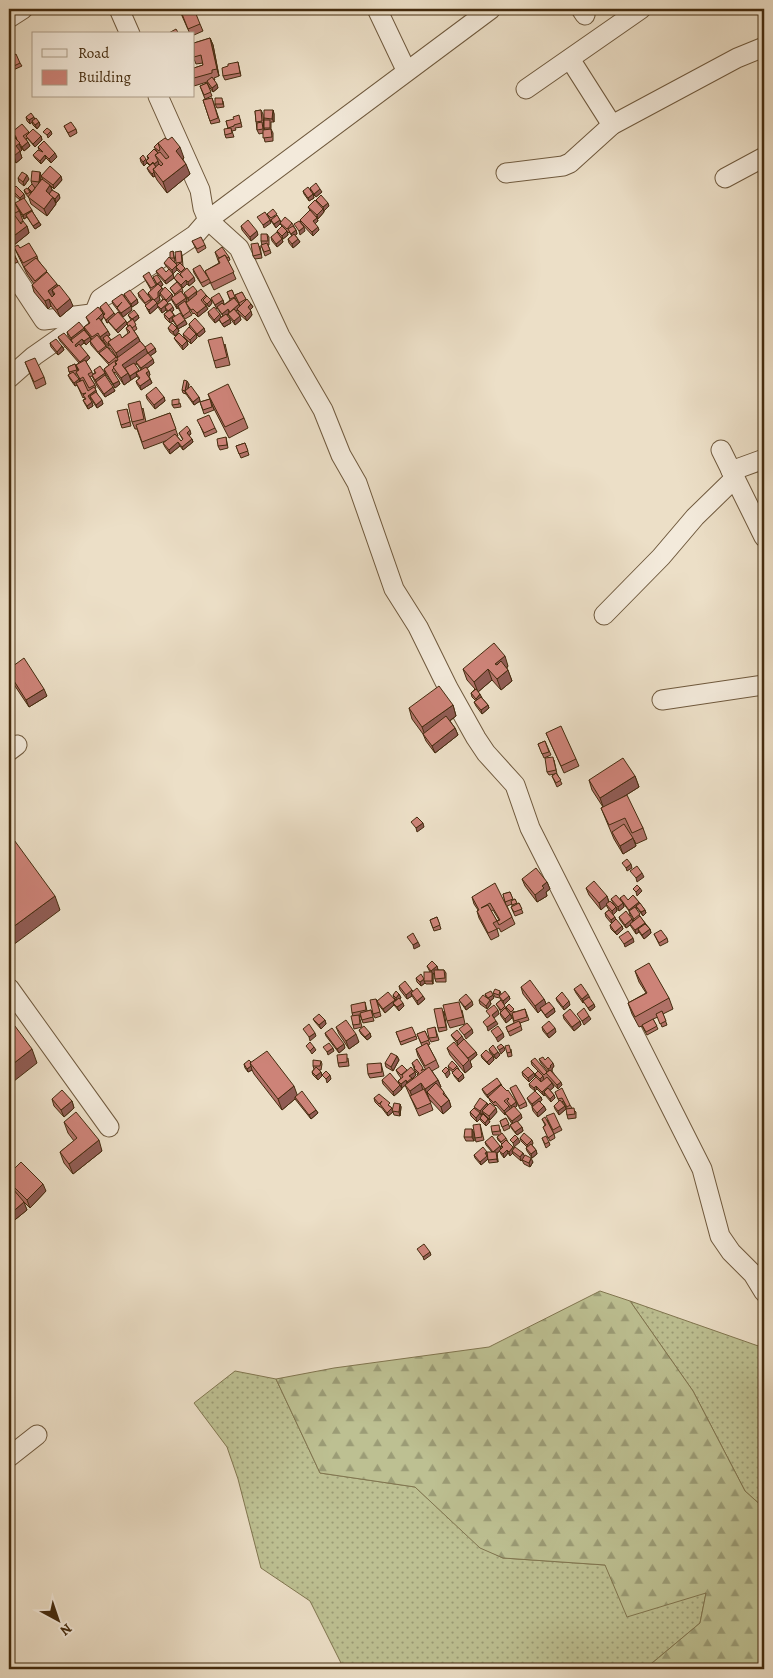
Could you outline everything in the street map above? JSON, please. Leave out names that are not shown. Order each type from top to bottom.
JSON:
[{"type":"street","points":[[9,18],[23,9]]},
{"type":"street","points":[[119,9],[129,32]]},
{"type":"street","points":[[377,9],[406,70]]},
{"type":"street","points":[[9,378],[34,356],[94,314],[100,299],[195,235],[208,220],[490,9]]},
{"type":"street","points":[[526,89],[641,9]]},
{"type":"street","points":[[506,173],[564,166],[570,163],[612,126],[737,58],[764,47]]},
{"type":"street","points":[[570,59],[612,126]]},
{"type":"street","points":[[159,98],[200,190],[202,208],[208,220],[239,248],[280,336],[323,410],[341,455],[357,483],[394,589],[418,627],[448,688],[476,738],[486,753],[515,785],[530,828],[702,1169],[720,1236],[731,1252],[753,1274],[764,1292]]},
{"type":"street","points":[[725,178],[764,158]]},
{"type":"street","points":[[9,267],[44,320],[94,314]]},
{"type":"street","points":[[721,450],[764,537]]},
{"type":"street","points":[[604,615],[661,557],[733,474],[764,459]]},
{"type":"street","points":[[662,700],[764,685]]},
{"type":"street","points":[[9,988],[110,1127]]},
{"type":"street","points":[[9,1457],[37,1435]]},
{"type":"green space","points":[[600,1291],[630,1301],[693,1391],[745,1491],[764,1508],[764,1669],[645,1669],[700,1623],[706,1593],[627,1617],[605,1565],[503,1558],[480,1548],[415,1487],[320,1473],[276,1379],[334,1368],[489,1347]]},
{"type":"green space","points":[[630,1301],[764,1348],[764,1508],[745,1491],[693,1391]]},
{"type":"green space","points":[[235,1371],[276,1379],[320,1473],[415,1487],[480,1547],[503,1558],[605,1565],[706,1593],[700,1623],[645,1669],[344,1669],[310,1601],[261,1568],[238,1479],[227,1447],[194,1403]]},
{"type":"building","points":[[180,9],[194,9],[200,24],[188,29]]},
{"type":"building","points":[[210,38],[217,69],[212,70],[212,73],[195,78],[195,68],[203,65],[201,55],[195,57],[195,43]]},
{"type":"building","points":[[16,54],[20,63],[10,68],[9,58]]},
{"type":"building","points":[[238,62],[240,73],[223,76],[222,68],[228,66],[228,64]]},
{"type":"building","points":[[212,77],[217,84],[212,88],[207,81]]},
{"type":"building","points":[[207,83],[211,92],[204,95],[200,86]]},
{"type":"building","points":[[212,98],[218,118],[210,121],[203,100]]},
{"type":"building","points":[[215,98],[222,98],[223,104],[215,104]]},
{"type":"building","points":[[261,110],[262,121],[256,122],[255,111]]},
{"type":"building","points":[[264,110],[273,110],[272,119],[264,118]]},
{"type":"building","points":[[31,113],[34,117],[29,120],[26,117]]},
{"type":"building","points":[[239,115],[241,123],[228,128],[226,121],[234,119],[233,117]]},
{"type":"building","points":[[36,118],[39,122],[35,125],[32,121]]},
{"type":"building","points":[[264,120],[270,120],[270,128],[264,128]]},
{"type":"building","points":[[71,122],[76,129],[68,133],[64,126]]},
{"type":"building","points":[[262,122],[263,129],[257,130],[257,123]]},
{"type":"building","points":[[22,124],[29,132],[23,136],[28,142],[22,147],[12,132]]},
{"type":"building","points":[[9,128],[20,143],[16,146],[20,151],[14,156],[9,151]]},
{"type":"building","points":[[47,128],[51,131],[47,135],[43,132]]},
{"type":"building","points":[[231,128],[232,133],[225,135],[224,129]]},
{"type":"building","points":[[33,129],[41,136],[33,144],[26,136]]},
{"type":"building","points":[[271,129],[272,137],[263,138],[263,130]]},
{"type":"building","points":[[172,137],[180,147],[176,151],[186,164],[163,182],[153,169],[159,164],[161,166],[163,164],[155,155],[160,152],[166,159],[169,157],[158,143],[165,138],[168,140]]},
{"type":"building","points":[[44,141],[55,153],[49,159],[45,155],[40,161],[33,155],[38,150],[43,152],[38,147]]},
{"type":"building","points":[[158,143],[160,149],[159,151],[154,147]]},
{"type":"building","points":[[154,149],[158,153],[155,155],[158,161],[150,165],[146,161],[149,158],[147,156]]},
{"type":"building","points":[[143,155],[146,159],[143,162],[140,158]]},
{"type":"building","points":[[153,163],[156,167],[153,169],[154,172],[152,174],[147,168]]},
{"type":"building","points":[[50,166],[61,176],[53,185],[41,176]]},
{"type":"building","points":[[32,171],[40,172],[39,182],[31,181]]},
{"type":"building","points":[[22,172],[27,175],[23,182],[18,178]]},
{"type":"building","points":[[42,179],[50,185],[46,191],[53,197],[44,209],[28,197]]},
{"type":"building","points":[[316,183],[320,189],[314,194],[310,188]]},
{"type":"building","points":[[32,184],[35,188],[32,192],[28,188]]},
{"type":"building","points":[[16,186],[24,194],[20,198],[12,190]]},
{"type":"building","points":[[308,187],[313,194],[308,198],[303,191]]},
{"type":"building","points":[[27,188],[30,192],[27,194],[24,190]]},
{"type":"building","points":[[52,190],[59,194],[55,199],[49,194]]},
{"type":"building","points":[[9,192],[19,211],[15,213],[12,208],[9,210]]},
{"type":"building","points":[[321,195],[328,203],[323,207],[316,200]]},
{"type":"building","points":[[24,198],[32,210],[23,215],[15,203]]},
{"type":"building","points":[[315,200],[323,209],[317,215],[308,207]]},
{"type":"building","points":[[273,209],[277,214],[271,218],[267,214]]},
{"type":"building","points":[[310,210],[317,218],[313,221],[318,227],[312,232],[300,220]]},
{"type":"building","points":[[32,211],[39,222],[33,226],[26,215]]},
{"type":"building","points":[[265,212],[270,220],[263,225],[257,217]]},
{"type":"building","points":[[13,213],[21,224],[23,221],[27,226],[11,238],[9,235],[9,217]]},
{"type":"building","points":[[277,215],[280,220],[274,224],[271,220]]},
{"type":"building","points":[[285,217],[292,223],[287,229],[280,223]]},
{"type":"building","points":[[248,220],[257,231],[250,237],[241,226]]},
{"type":"building","points":[[299,221],[304,227],[299,231],[294,224]]},
{"type":"building","points":[[282,226],[287,231],[282,236],[277,231]]},
{"type":"building","points":[[293,226],[296,230],[291,234],[288,229]]},
{"type":"building","points":[[277,232],[282,239],[276,244],[271,237]]},
{"type":"building","points":[[261,234],[267,234],[268,241],[261,241]]},
{"type":"building","points":[[294,234],[298,239],[292,244],[288,239]]},
{"type":"building","points":[[201,237],[205,245],[197,249],[192,241]]},
{"type":"building","points":[[29,243],[37,256],[23,263],[14,247],[18,245],[20,248]]},
{"type":"building","points":[[258,243],[261,254],[253,256],[251,244]]},
{"type":"building","points":[[267,243],[270,250],[264,252],[261,245]]},
{"type":"building","points":[[222,247],[229,257],[227,258],[225,255],[219,258],[215,252]]},
{"type":"building","points":[[12,249],[16,258],[10,261],[9,251]]},
{"type":"building","points":[[173,251],[174,258],[170,258],[170,252]]},
{"type":"building","points":[[181,251],[182,262],[176,263],[175,252]]},
{"type":"building","points":[[225,255],[234,272],[211,283],[205,271],[220,263],[218,259]]},
{"type":"building","points":[[169,257],[177,265],[172,270],[164,263]]},
{"type":"building","points":[[36,258],[47,271],[35,281],[24,267]]},
{"type":"building","points":[[180,263],[185,268],[181,272],[176,267]]},
{"type":"building","points":[[200,265],[209,279],[201,283],[193,269]]},
{"type":"building","points":[[162,267],[166,272],[169,269],[173,274],[165,281],[156,271]]},
{"type":"building","points":[[187,268],[194,277],[188,282],[186,280],[181,285],[174,278],[178,273],[183,278],[180,274]]},
{"type":"building","points":[[47,272],[57,284],[48,291],[52,297],[55,294],[52,290],[59,285],[70,299],[57,310],[49,299],[45,301],[32,285]]},
{"type":"building","points":[[149,272],[156,285],[151,288],[143,276]]},
{"type":"building","points":[[157,275],[161,281],[157,284],[153,277]]},
{"type":"building","points":[[177,282],[182,288],[175,294],[170,288]]},
{"type":"building","points":[[158,284],[162,288],[158,292],[158,297],[154,300],[148,293]]},
{"type":"building","points":[[193,286],[197,291],[188,298],[184,293]]},
{"type":"building","points":[[165,287],[172,294],[166,300],[160,293]]},
{"type":"building","points":[[143,289],[151,299],[145,303],[138,293]]},
{"type":"building","points":[[201,289],[206,295],[201,300],[206,306],[197,313],[193,309],[191,310],[186,303]]},
{"type":"building","points":[[130,290],[137,299],[131,304],[124,294]]},
{"type":"building","points":[[232,290],[235,297],[230,299],[227,292]]},
{"type":"building","points":[[181,291],[186,298],[176,305],[171,298]]},
{"type":"building","points":[[242,292],[246,299],[239,303],[235,295]]},
{"type":"building","points":[[219,293],[223,300],[215,305],[211,298]]},
{"type":"building","points":[[122,294],[131,306],[121,313],[117,308],[122,302],[117,307],[112,301]]},
{"type":"building","points":[[207,296],[211,300],[207,304],[203,300]]},
{"type":"building","points":[[234,298],[239,304],[230,312],[228,309],[222,314],[217,307],[222,303],[224,305]]},
{"type":"building","points":[[153,299],[157,303],[149,310],[145,306]]},
{"type":"building","points":[[164,299],[168,303],[161,309],[157,305]]},
{"type":"building","points":[[247,299],[251,304],[248,307],[251,311],[245,317],[237,309]]},
{"type":"building","points":[[185,301],[190,311],[183,316],[178,306]]},
{"type":"building","points":[[106,302],[114,313],[106,320],[103,316],[105,314],[100,307]]},
{"type":"building","points":[[170,303],[173,307],[168,311],[165,307]]},
{"type":"building","points":[[98,307],[103,313],[96,320],[99,318],[108,331],[100,337],[98,333],[92,337],[84,327],[90,323],[86,317]]},
{"type":"building","points":[[214,307],[220,314],[214,320],[208,312]]},
{"type":"building","points":[[234,309],[240,316],[234,321],[228,314]]},
{"type":"building","points":[[134,310],[138,315],[132,319],[128,315]]},
{"type":"building","points":[[170,310],[174,315],[169,319],[164,314]]},
{"type":"building","points":[[118,312],[126,321],[116,330],[108,321]]},
{"type":"building","points":[[180,313],[185,320],[177,326],[172,318]]},
{"type":"building","points":[[226,314],[230,319],[222,324],[219,319]]},
{"type":"building","points":[[195,318],[204,328],[197,334],[189,324]]},
{"type":"building","points":[[133,319],[136,325],[132,328],[127,323]]},
{"type":"building","points":[[79,322],[84,328],[71,338],[67,332]]},
{"type":"building","points":[[172,323],[177,328],[173,332],[168,328]]},
{"type":"building","points":[[130,325],[138,337],[116,353],[108,342],[120,334],[122,338],[130,332],[126,328]]},
{"type":"building","points":[[189,327],[196,334],[190,340],[183,334]]},
{"type":"building","points":[[84,330],[90,337],[84,341],[82,339],[75,345],[76,347],[79,344],[88,355],[80,362],[58,337],[64,333],[73,343],[71,340]]},
{"type":"building","points":[[179,333],[187,341],[182,346],[174,338]]},
{"type":"building","points":[[97,335],[106,346],[98,352],[90,341]]},
{"type":"building","points":[[107,335],[111,340],[108,342],[109,346],[103,338]]},
{"type":"building","points":[[222,337],[227,357],[214,361],[208,340]]},
{"type":"building","points":[[56,339],[62,346],[57,352],[50,343]]},
{"type":"building","points":[[140,341],[146,348],[122,365],[128,373],[121,378],[113,367],[117,364],[115,362],[118,360],[117,358]]},
{"type":"building","points":[[151,343],[155,348],[148,353],[145,347]]},
{"type":"building","points":[[107,347],[116,357],[109,363],[99,353]]},
{"type":"building","points":[[148,353],[153,359],[141,368],[136,362]]},
{"type":"building","points":[[35,358],[44,377],[34,382],[25,362]]},
{"type":"building","points":[[85,360],[92,372],[88,374],[95,385],[89,388],[83,377],[80,379],[76,372],[79,370],[76,365]]},
{"type":"building","points":[[116,360],[116,365],[112,370],[119,381],[113,384],[104,369]]},
{"type":"building","points":[[134,363],[139,370],[130,376],[125,368]]},
{"type":"building","points":[[75,364],[77,370],[69,372],[68,367]]},
{"type":"building","points":[[100,366],[105,373],[95,380],[92,375],[96,373],[94,370]]},
{"type":"building","points":[[146,367],[149,371],[146,373],[150,379],[140,386],[136,381],[140,378],[136,373]]},
{"type":"building","points":[[73,372],[79,379],[74,383],[68,375]]},
{"type":"building","points":[[105,375],[113,387],[104,394],[96,382]]},
{"type":"building","points":[[83,380],[88,391],[94,387],[96,390],[88,396],[92,402],[87,406],[83,400],[86,399],[83,395],[86,393],[82,394],[76,383]]},
{"type":"building","points":[[184,380],[187,381],[185,391],[182,390]]},
{"type":"building","points":[[228,384],[244,418],[225,427],[208,394]]},
{"type":"building","points":[[191,386],[199,397],[193,402],[185,391]]},
{"type":"building","points":[[156,387],[164,397],[154,405],[146,395]]},
{"type":"building","points":[[96,392],[102,400],[96,405],[90,396]]},
{"type":"building","points":[[179,399],[179,404],[172,405],[172,400]]},
{"type":"building","points":[[210,399],[212,407],[203,410],[200,402]]},
{"type":"building","points":[[140,401],[144,419],[132,422],[128,404]]},
{"type":"building","points":[[127,409],[130,422],[121,425],[117,411]]},
{"type":"building","points":[[170,413],[176,429],[142,442],[136,425]]},
{"type":"building","points":[[209,415],[215,428],[204,433],[197,420]]},
{"type":"building","points":[[187,426],[190,430],[187,433],[192,439],[182,447],[178,442],[169,450],[163,443],[175,434],[181,441],[183,439],[179,433]]},
{"type":"building","points":[[226,437],[227,445],[218,446],[217,439]]},
{"type":"building","points":[[245,443],[248,451],[239,454],[236,446]]},
{"type":"building","points":[[494,643],[505,656],[495,664],[497,665],[501,661],[508,670],[497,679],[488,669],[474,682],[463,669]]},
{"type":"building","points":[[24,658],[44,689],[26,700],[9,673],[9,669]]},
{"type":"building","points":[[439,686],[453,705],[422,727],[409,708]]},
{"type":"building","points":[[476,689],[480,694],[476,699],[471,693]]},
{"type":"building","points":[[481,697],[488,705],[481,710],[474,702]]},
{"type":"building","points":[[446,716],[455,728],[432,746],[423,734]]},
{"type":"building","points":[[561,726],[576,759],[561,766],[546,733]]},
{"type":"building","points":[[545,741],[549,752],[542,754],[538,744]]},
{"type":"building","points":[[553,757],[556,770],[547,772],[545,758]]},
{"type":"building","points":[[623,758],[635,776],[600,798],[589,780]]},
{"type":"building","points":[[556,773],[561,780],[556,783],[552,776]]},
{"type":"building","points":[[627,795],[643,828],[632,833],[625,818],[609,825],[601,808]]},
{"type":"building","points":[[417,817],[423,823],[416,828],[411,822]]},
{"type":"building","points":[[624,824],[633,838],[620,846],[612,832]]},
{"type":"building","points":[[9,833],[55,896],[9,930]]},
{"type":"building","points":[[627,859],[631,864],[626,868],[622,863]]},
{"type":"building","points":[[637,866],[642,873],[636,878],[630,871]]},
{"type":"building","points":[[536,868],[547,882],[542,886],[544,888],[535,895],[522,879]]},
{"type":"building","points":[[594,881],[607,896],[599,903],[586,888]]},
{"type":"building","points":[[495,883],[512,917],[499,925],[497,921],[493,923],[497,929],[488,933],[472,897]],"holes":[[[490,903],[500,920],[497,921],[488,905],[481,908]]]},
{"type":"building","points":[[637,885],[640,888],[636,892],[633,889]]},
{"type":"building","points":[[510,892],[513,899],[505,902],[503,894]]},
{"type":"building","points":[[616,895],[623,903],[618,907],[611,899]]},
{"type":"building","points":[[624,895],[628,900],[633,895],[639,902],[629,910],[620,898]]},
{"type":"building","points":[[515,899],[517,903],[512,905],[511,901]]},
{"type":"building","points":[[610,901],[616,907],[612,911],[606,904]]},
{"type":"building","points":[[519,903],[522,909],[514,912],[511,907]]},
{"type":"building","points":[[640,903],[645,910],[641,912],[636,906]]},
{"type":"building","points":[[635,907],[640,914],[634,919],[629,911]]},
{"type":"building","points":[[609,910],[615,917],[611,920],[605,913]]},
{"type":"building","points":[[626,911],[632,919],[625,925],[619,917]]},
{"type":"building","points":[[640,916],[645,923],[635,930],[630,924]]},
{"type":"building","points":[[437,917],[440,925],[433,928],[430,920]]},
{"type":"building","points":[[616,919],[622,926],[615,932],[610,925]]},
{"type":"building","points":[[645,924],[650,929],[642,935],[638,929]]},
{"type":"building","points":[[661,930],[667,938],[659,943],[654,934]]},
{"type":"building","points":[[628,931],[633,938],[624,944],[619,937]]},
{"type":"building","points":[[413,933],[418,942],[413,945],[407,937]]},
{"type":"building","points":[[432,961],[437,966],[431,971],[427,966]]},
{"type":"building","points":[[649,963],[669,998],[635,1017],[628,1003],[647,993],[635,971]]},
{"type":"building","points":[[434,970],[444,970],[445,978],[435,979]]},
{"type":"building","points":[[424,972],[432,972],[432,981],[424,981]]},
{"type":"building","points":[[421,974],[424,979],[420,982],[416,978]]},
{"type":"building","points":[[530,980],[544,999],[535,1006],[521,987]]},
{"type":"building","points":[[405,981],[412,990],[406,995],[399,986]]},
{"type":"building","points":[[581,984],[588,994],[582,999],[574,989]]},
{"type":"building","points":[[417,988],[423,996],[417,1001],[411,993]]},
{"type":"building","points":[[495,989],[500,991],[499,995],[493,993]]},
{"type":"building","points":[[396,991],[399,994],[396,998],[393,995]]},
{"type":"building","points":[[491,991],[493,995],[488,998],[485,994]]},
{"type":"building","points":[[505,991],[509,996],[503,1001],[499,996]]},
{"type":"building","points":[[388,992],[395,1000],[383,1009],[377,1001]]},
{"type":"building","points":[[562,992],[569,1001],[563,1007],[556,998]]},
{"type":"building","points":[[466,994],[472,1001],[465,1007],[459,1000]]},
{"type":"building","points":[[483,995],[490,1000],[486,1006],[479,1000]]},
{"type":"building","points":[[589,997],[594,1004],[588,1008],[583,1001]]},
{"type":"building","points":[[399,998],[403,1003],[397,1007],[393,1003]]},
{"type":"building","points":[[376,999],[380,1012],[373,1014],[370,1000]]},
{"type":"building","points":[[501,1000],[505,1006],[501,1010],[496,1004]]},
{"type":"building","points":[[365,1002],[366,1010],[352,1013],[351,1005]]},
{"type":"building","points":[[459,1002],[463,1017],[447,1021],[443,1005]]},
{"type":"building","points":[[549,1002],[554,1008],[545,1015],[540,1008]]},
{"type":"building","points":[[509,1004],[514,1009],[511,1012],[506,1007]]},
{"type":"building","points":[[494,1005],[498,1010],[492,1015],[496,1021],[487,1027],[483,1022],[490,1016],[486,1011]]},
{"type":"building","points":[[442,1008],[446,1027],[438,1028],[434,1009]]},
{"type":"building","points":[[505,1008],[510,1014],[505,1019],[500,1013]]},
{"type":"building","points":[[584,1008],[589,1016],[582,1021],[577,1014]]},
{"type":"building","points":[[525,1009],[527,1017],[514,1021],[512,1013]]},
{"type":"building","points":[[570,1009],[580,1021],[572,1027],[563,1015]]},
{"type":"building","points":[[371,1010],[373,1017],[362,1020],[360,1013]]},
{"type":"building","points":[[662,1011],[666,1021],[660,1024],[656,1014]]},
{"type":"building","points":[[319,1014],[325,1020],[319,1025],[313,1019]]},
{"type":"building","points":[[359,1015],[360,1024],[353,1025],[351,1016]]},
{"type":"building","points":[[9,1018],[32,1049],[9,1067]]},
{"type":"building","points":[[653,1019],[657,1026],[646,1032],[642,1025]]},
{"type":"building","points":[[346,1020],[356,1034],[346,1041],[336,1027]]},
{"type":"building","points":[[519,1021],[521,1026],[508,1032],[506,1027]]},
{"type":"building","points":[[549,1021],[555,1028],[547,1034],[542,1027]]},
{"type":"building","points":[[467,1023],[472,1029],[464,1035],[459,1029]]},
{"type":"building","points":[[309,1024],[315,1033],[309,1037],[303,1029]]},
{"type":"building","points":[[364,1026],[370,1033],[365,1037],[359,1030]]},
{"type":"building","points":[[498,1026],[503,1033],[496,1038],[491,1031]]},
{"type":"building","points":[[412,1027],[416,1036],[400,1042],[396,1032]]},
{"type":"building","points":[[435,1027],[437,1037],[429,1038],[427,1029]]},
{"type":"building","points":[[332,1028],[344,1044],[337,1049],[325,1033]]},
{"type":"building","points":[[457,1030],[462,1036],[457,1041],[451,1035]]},
{"type":"building","points":[[425,1031],[429,1040],[421,1043],[417,1034]]},
{"type":"building","points":[[464,1039],[476,1052],[468,1058],[457,1046]]},
{"type":"building","points":[[310,1042],[314,1047],[310,1051],[306,1046]]},
{"type":"building","points":[[454,1042],[469,1060],[463,1066],[447,1048]]},
{"type":"building","points":[[329,1043],[333,1048],[327,1052],[323,1047]]},
{"type":"building","points":[[427,1043],[436,1060],[425,1066],[416,1049]]},
{"type":"building","points":[[501,1044],[504,1047],[499,1050],[497,1047]]},
{"type":"building","points":[[493,1045],[498,1052],[494,1055],[489,1049]]},
{"type":"building","points":[[509,1045],[511,1052],[507,1053],[505,1046]]},
{"type":"building","points":[[486,1050],[493,1056],[487,1062],[481,1055]]},
{"type":"building","points":[[267,1051],[294,1086],[278,1099],[250,1063]]},
{"type":"building","points":[[391,1053],[397,1056],[391,1067],[385,1063]]},
{"type":"building","points":[[347,1054],[347,1062],[338,1063],[337,1055]]},
{"type":"building","points":[[543,1057],[545,1060],[548,1057],[553,1063],[548,1069],[539,1059]]},
{"type":"building","points":[[535,1058],[547,1072],[544,1075],[531,1061]]},
{"type":"building","points":[[417,1059],[423,1068],[421,1071],[424,1069],[425,1071],[418,1076],[417,1074],[419,1073],[412,1063]]},
{"type":"building","points":[[249,1060],[251,1066],[247,1069],[244,1064]]},
{"type":"building","points":[[313,1060],[321,1061],[320,1066],[313,1066]]},
{"type":"building","points":[[452,1061],[457,1066],[453,1070],[448,1066]]},
{"type":"building","points":[[381,1063],[382,1072],[368,1074],[367,1064]]},
{"type":"building","points":[[402,1065],[407,1070],[401,1075],[396,1070]]},
{"type":"building","points":[[316,1067],[321,1072],[316,1076],[312,1072]]},
{"type":"building","points":[[411,1067],[415,1072],[409,1076],[412,1078],[401,1084],[398,1081]]},
{"type":"building","points":[[429,1067],[438,1080],[425,1089],[421,1083],[410,1091],[405,1085]]},
{"type":"building","points":[[446,1067],[449,1070],[445,1074],[442,1071]]},
{"type":"building","points":[[528,1067],[534,1073],[528,1078],[522,1072]]},
{"type":"building","points":[[457,1068],[463,1074],[458,1079],[452,1073]]},
{"type":"building","points":[[550,1070],[561,1082],[557,1085],[546,1073]]},
{"type":"building","points":[[326,1071],[330,1075],[326,1079],[322,1075]]},
{"type":"building","points":[[538,1071],[543,1076],[540,1079],[535,1074]]},
{"type":"building","points":[[390,1073],[400,1085],[393,1092],[382,1080]]},
{"type":"building","points":[[536,1077],[541,1082],[547,1077],[552,1083],[542,1092],[536,1086],[534,1088],[529,1084]]},
{"type":"building","points":[[497,1078],[501,1084],[487,1095],[482,1089]]},
{"type":"building","points":[[436,1083],[449,1100],[441,1107],[427,1092]]},
{"type":"building","points":[[501,1085],[508,1090],[516,1102],[511,1106],[507,1101],[508,1098],[504,1101],[509,1106],[504,1111],[495,1101],[494,1103],[488,1097]]},
{"type":"building","points":[[516,1085],[526,1102],[519,1106],[510,1088]]},
{"type":"building","points":[[548,1088],[554,1095],[550,1099],[544,1092]]},
{"type":"building","points":[[562,1088],[570,1105],[567,1107],[562,1098],[558,1099],[555,1092]]},
{"type":"building","points":[[424,1089],[431,1103],[417,1109],[410,1096]]},
{"type":"building","points":[[62,1090],[72,1101],[61,1110],[52,1099]]},
{"type":"building","points":[[302,1091],[316,1110],[309,1115],[295,1097]]},
{"type":"building","points":[[535,1091],[541,1097],[532,1104],[527,1098]]},
{"type":"building","points":[[379,1094],[390,1103],[388,1105],[392,1108],[387,1113],[380,1104],[382,1101],[379,1104],[374,1098]]},
{"type":"building","points":[[480,1098],[487,1103],[480,1111],[474,1107]]},
{"type":"building","points":[[560,1100],[565,1106],[558,1111],[554,1106]]},
{"type":"building","points":[[539,1101],[544,1106],[537,1113],[532,1107]]},
{"type":"building","points":[[394,1103],[400,1104],[399,1112],[392,1111]]},
{"type":"building","points":[[490,1103],[496,1108],[489,1116],[482,1111]]},
{"type":"building","points":[[514,1106],[521,1114],[512,1121],[505,1113]]},
{"type":"building","points":[[474,1108],[480,1113],[476,1118],[470,1112]]},
{"type":"building","points":[[574,1108],[575,1114],[567,1115],[566,1109]]},
{"type":"building","points":[[76,1112],[99,1140],[69,1164],[60,1152],[77,1138],[64,1122]]},
{"type":"building","points":[[554,1113],[560,1126],[553,1130],[546,1116]]},
{"type":"building","points":[[483,1114],[488,1119],[485,1123],[480,1118]]},
{"type":"building","points":[[545,1117],[554,1134],[548,1138],[543,1127],[546,1125],[542,1119]]},
{"type":"building","points":[[506,1118],[509,1124],[502,1127],[500,1121]]},
{"type":"building","points":[[517,1121],[522,1127],[515,1132],[510,1125]]},
{"type":"building","points":[[480,1124],[482,1137],[475,1138],[473,1125]]},
{"type":"building","points":[[499,1125],[500,1131],[492,1132],[491,1126]]},
{"type":"building","points":[[465,1129],[472,1129],[472,1137],[464,1137]]},
{"type":"building","points":[[502,1133],[506,1138],[501,1142],[497,1137]]},
{"type":"building","points":[[524,1133],[532,1140],[527,1145],[520,1138]]},
{"type":"building","points":[[515,1135],[518,1138],[513,1143],[510,1140]]},
{"type":"building","points":[[492,1136],[500,1146],[493,1152],[485,1142]]},
{"type":"building","points":[[546,1136],[549,1142],[545,1144],[542,1138]]},
{"type":"building","points":[[506,1140],[513,1147],[509,1152],[507,1150],[503,1154],[499,1151],[503,1147],[501,1145]]},
{"type":"building","points":[[531,1144],[536,1150],[531,1154],[526,1148]]},
{"type":"building","points":[[483,1147],[487,1152],[485,1153],[487,1156],[480,1162],[474,1155]]},
{"type":"building","points":[[515,1147],[523,1153],[520,1157],[512,1151]]},
{"type":"building","points":[[487,1152],[496,1152],[497,1159],[488,1160]]},
{"type":"building","points":[[525,1155],[531,1158],[529,1163],[522,1160]]},
{"type":"building","points":[[21,1162],[43,1184],[27,1200],[9,1182],[9,1174]]},
{"type":"building","points":[[13,1189],[24,1202],[9,1215],[9,1192]]},
{"type":"building","points":[[424,1244],[430,1252],[423,1257],[417,1249]]}]
